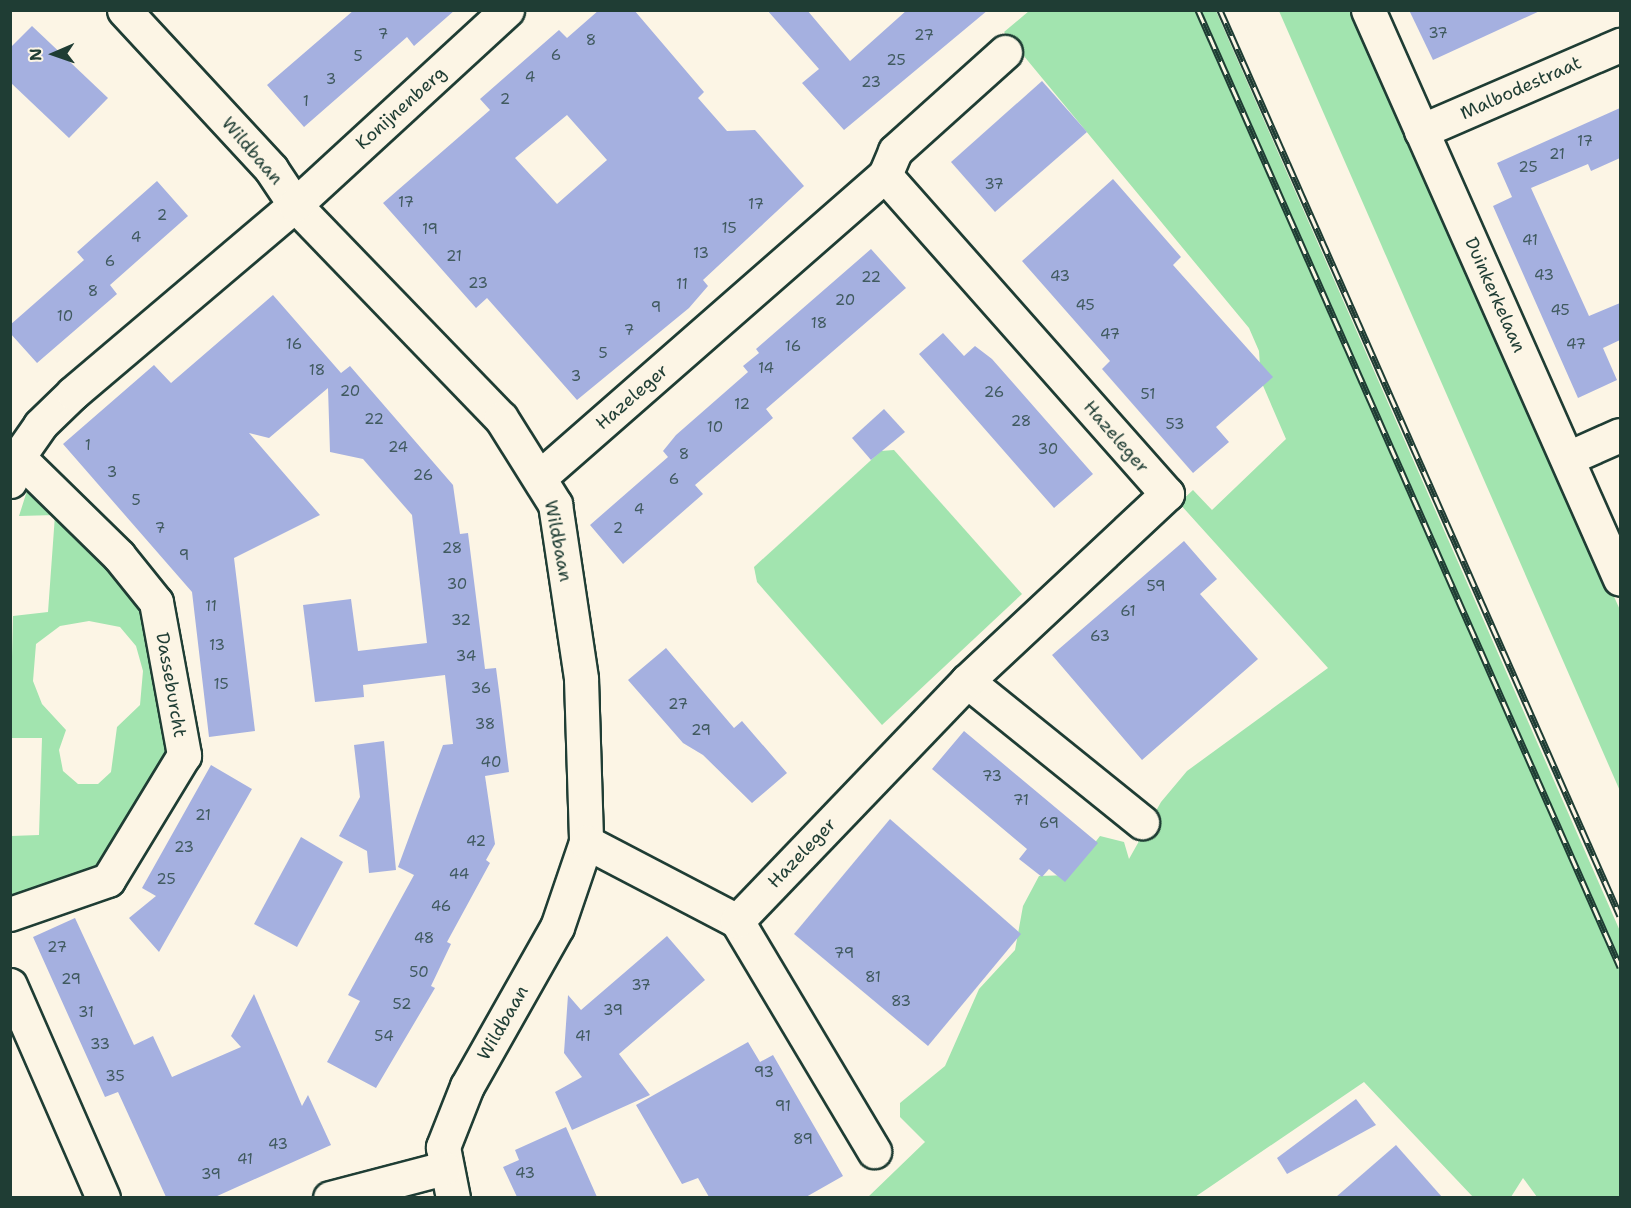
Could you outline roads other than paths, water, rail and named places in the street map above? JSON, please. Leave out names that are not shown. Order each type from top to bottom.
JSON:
[{"type":"street","name":"Wildbaan","points":[[124,10],[271,170],[295,205],[501,418],[542,476],[555,504],[581,679],[586,843],[557,927],[467,1086],[443,1147],[448,1183]]},
{"type":"street","name":"Konijnenberg","points":[[295,205],[507,10]]},
{"type":"street","name":"Duinkerkelaan","points":[[1368,10],[1620,579]]},
{"type":"street","name":"Malbodestraat","points":[[1421,131],[1620,45]]},
{"type":"street","name":"Hazeleger","points":[[542,476],[885,175],[895,151],[1005,52]]},
{"type":"street","name":"Hazeleger","points":[[736,921],[967,681],[1167,494],[885,175]]},
{"type":"street","name":"Dasseburcht","points":[[10,914],[108,880],[184,755],[156,602],[119,556],[13,465],[73,393],[295,205]]},
{"type":"street","points":[[1568,458],[1620,435]]},
{"type":"street","points":[[967,681],[1142,822]]},
{"type":"street","points":[[586,843],[736,921],[874,1151]]},
{"type":"street","points":[[10,986],[103,1197]]},
{"type":"street","points":[[330,1197],[448,1183]]},
{"type":"railway","points":[[1198,10],[1620,967]]},
{"type":"railway","points":[[1220,10],[1620,916]]}]
